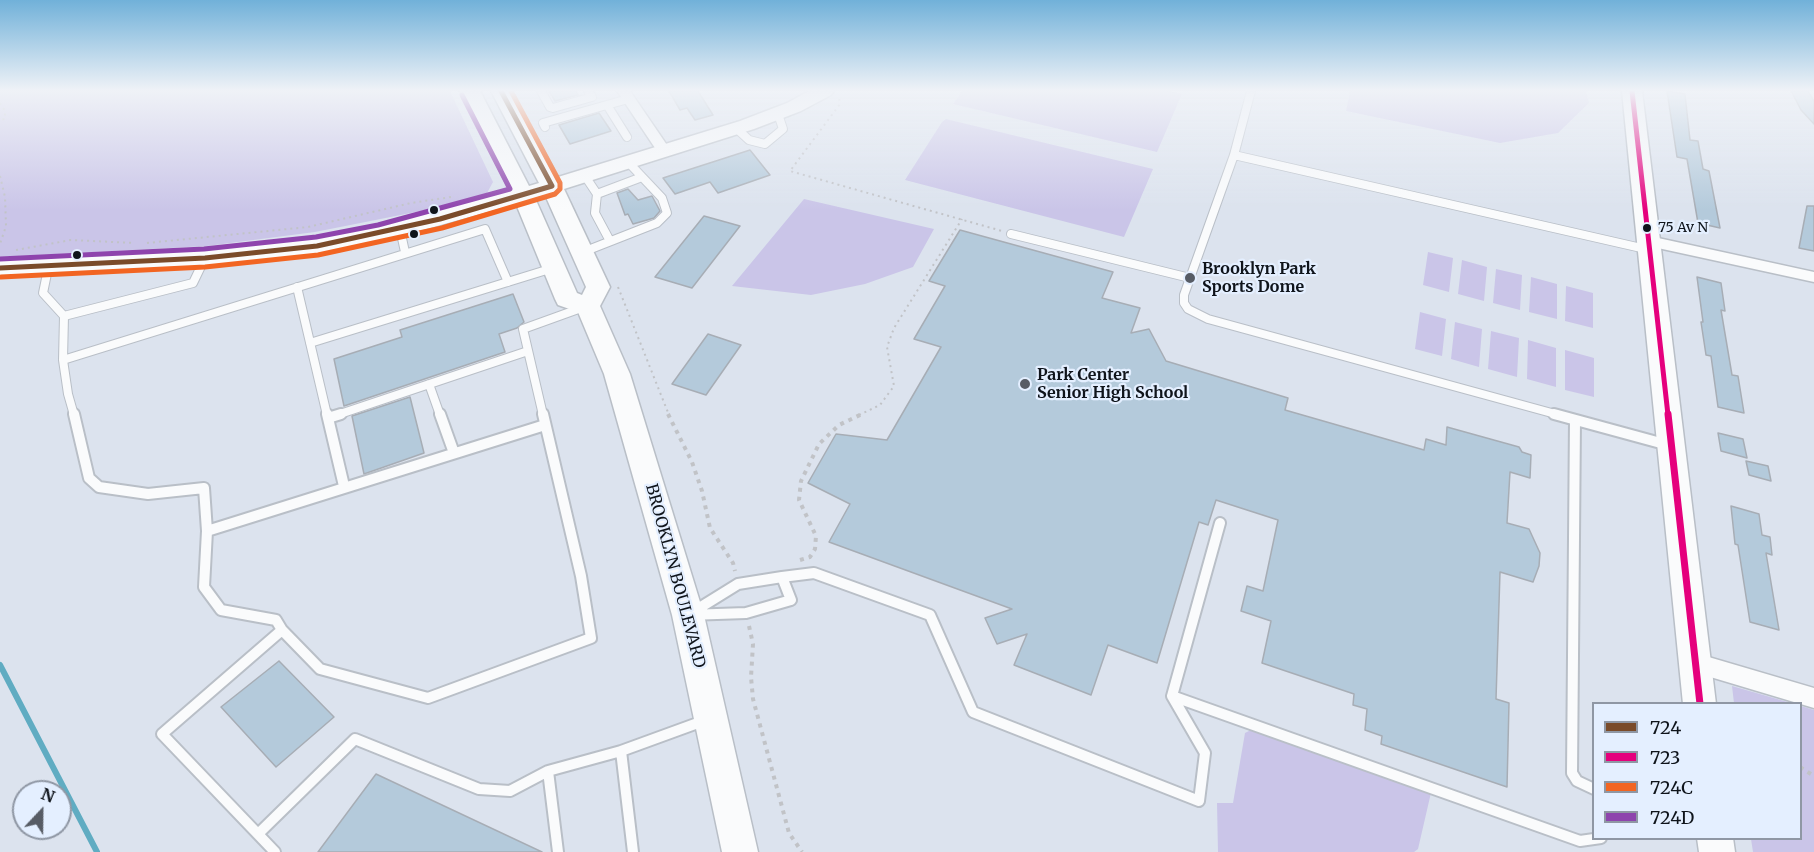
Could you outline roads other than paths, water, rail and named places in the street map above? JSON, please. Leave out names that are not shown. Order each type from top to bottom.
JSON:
[{"type":"street","points":[[490,131],[523,195],[567,299],[588,306],[598,287],[580,253],[552,186],[522,131]]},
{"type":"street","points":[[650,131],[664,151]]},
{"type":"street","points":[[5,260],[49,264],[205,258],[317,246],[400,229],[585,176],[635,170],[664,151],[727,131]]},
{"type":"street","points":[[1636,131],[1700,702]]},
{"type":"street","points":[[1649,246],[1814,278]]},
{"type":"street","name":"BROOKLYN BOULEVARD","points":[[588,306],[617,374],[688,615],[740,852]]},
{"type":"street","points":[[1695,663],[1814,698]]},
{"type":"lane","points":[[623,131],[627,137]]},
{"type":"lane","points":[[1241,131],[1190,278],[1184,303],[1195,314],[1670,446]]},
{"type":"lane","points":[[1234,155],[1649,246]]},
{"type":"lane","points":[[580,253],[657,223],[667,213],[662,198],[635,170],[597,194]]},
{"type":"lane","points":[[585,176],[597,194],[595,213],[610,241]]},
{"type":"lane","points":[[400,229],[405,252]]},
{"type":"lane","points":[[63,360],[485,229],[508,282]]},
{"type":"lane","points":[[1011,234],[1190,278]]},
{"type":"lane","points":[[64,316],[193,283],[205,258]]},
{"type":"lane","points":[[49,264],[43,293],[64,316],[63,360],[68,394],[80,434],[89,478],[99,488],[148,494],[204,488],[207,531],[204,587],[221,610],[276,620],[282,630],[320,669],[428,698],[591,638],[581,576],[522,329],[588,306]]},
{"type":"lane","points":[[310,343],[555,267]]},
{"type":"lane","points":[[297,286],[344,486]]},
{"type":"lane","points":[[328,418],[528,351]]},
{"type":"lane","points":[[429,384],[454,453]]},
{"type":"lane","points":[[1575,420],[1572,773],[1577,781],[1592,788]]},
{"type":"lane","points":[[207,531],[344,486],[545,425]]},
{"type":"lane","points":[[688,615],[738,584],[814,573],[930,615],[973,712],[1199,801],[1205,753],[1172,696],[1220,523]]},
{"type":"lane","points":[[688,615],[746,613],[791,600],[782,577]]},
{"type":"lane","points":[[275,852],[162,734],[282,630]]},
{"type":"lane","points":[[1172,696],[1580,841],[1592,839]]},
{"type":"lane","points":[[258,834],[355,739],[479,789],[510,791],[548,771],[621,751],[712,718]]},
{"type":"lane","points":[[621,751],[633,852]]},
{"type":"lane","points":[[548,771],[558,852]]},
{"type":"waterway","points":[[0,665],[97,852]]},
{"type":"place","name":"75 Av N","points":[[1647,228]]},
{"type":"place","name":"Brooklyn Park Sports Dome","points":[[1190,278]]},
{"type":"place","name":"Park Center Senior High School","points":[[1025,384]]}]
